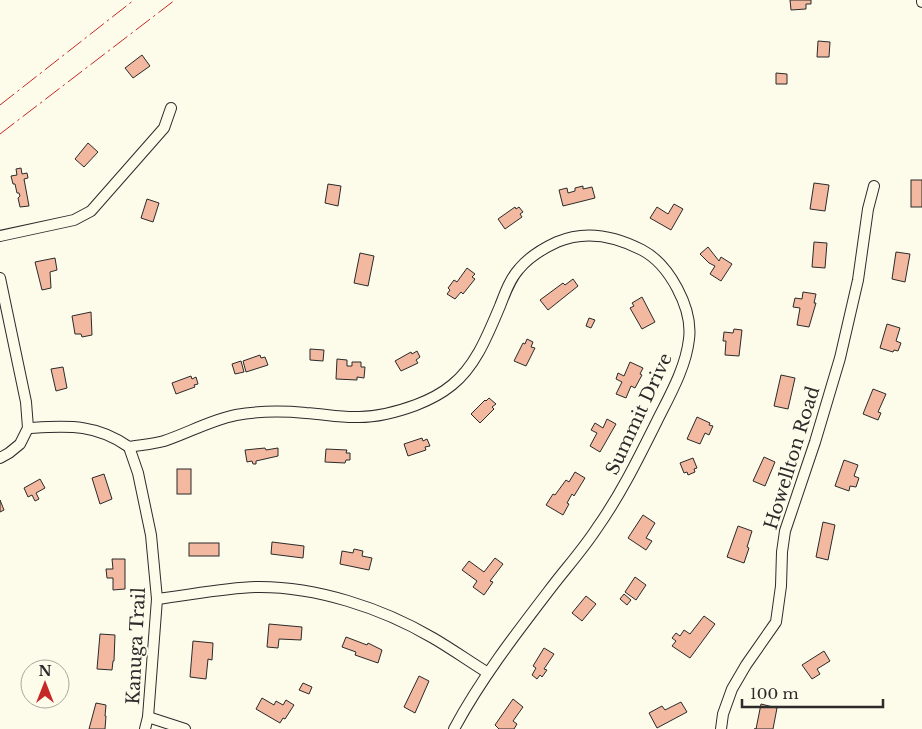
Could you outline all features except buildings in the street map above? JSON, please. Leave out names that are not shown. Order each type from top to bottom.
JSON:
[{"type":"street","points":[[0,236],[74,220],[91,211],[164,128],[171,108]]},
{"type":"street","name":"Howellton Road","points":[[722,729],[723,714],[732,689],[776,622],[779,612],[785,531],[815,442],[840,358],[858,280],[868,209],[874,186]]},
{"type":"street","name":"Summit Drive","points":[[129,447],[162,442],[217,420],[236,415],[260,412],[301,412],[356,417],[399,412],[432,398],[452,385],[470,368],[519,268],[555,243],[568,238],[596,235],[609,237],[646,252],[658,262],[682,298],[688,317],[690,338],[682,366],[632,472],[597,529],[513,637],[488,673],[454,729]]},
{"type":"street","points":[[0,278],[26,402],[28,428],[20,444],[0,458]]},
{"type":"street","points":[[28,428],[82,427],[104,434],[129,447]]},
{"type":"street","name":"Kanuga Trail","points":[[129,447],[138,473],[151,535],[157,599],[148,718],[145,729]]},
{"type":"street","points":[[157,599],[255,587],[289,589],[326,595],[361,606],[420,630],[488,673]]},
{"type":"street","points":[[148,718],[185,729]]},
{"type":"power","points":[[0,105],[134,0]]},
{"type":"power","points":[[0,134],[175,0]]}]
